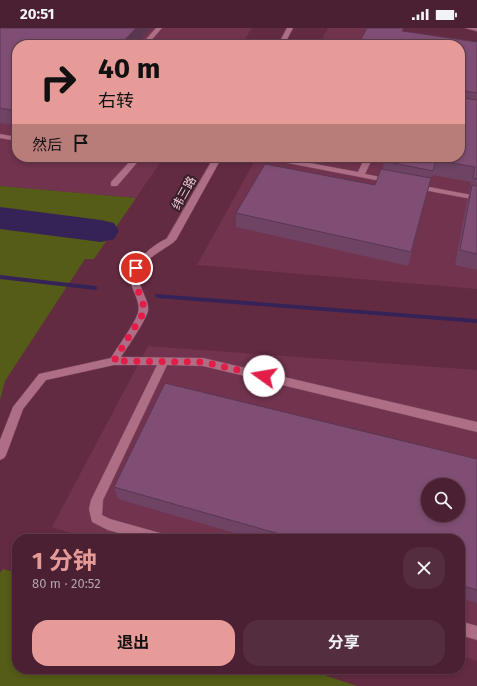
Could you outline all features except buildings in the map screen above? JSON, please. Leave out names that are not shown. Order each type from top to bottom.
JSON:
[{"type":"street","points":[[283,40],[290,28]]},
{"type":"street","points":[[468,28],[477,29]]},
{"type":"street","name":"纬三路","points":[[171,240],[215,162]]},
{"type":"lane","points":[[148,40],[159,28]]},
{"type":"lane","points":[[0,136],[12,138]]},
{"type":"lane","points":[[114,184],[134,162]]},
{"type":"lane","points":[[293,162],[477,198]]},
{"type":"lane","points":[[361,175],[367,162]]},
{"type":"lane","points":[[114,361],[144,312],[144,302],[135,283],[134,276],[136,268],[144,260],[171,240]]},
{"type":"lane","points":[[0,455],[18,407],[42,377],[114,361],[203,362],[477,427]]},
{"type":"lane","points":[[143,534],[108,524],[96,518],[95,509],[97,500],[164,361]]},
{"type":"lane","points":[[465,629],[477,633]]},
{"type":"shaded area","points":[[0,28],[252,28],[244,40],[12,40],[12,162],[161,162],[136,198],[0,186]]},
{"type":"shaded area","points":[[328,28],[381,28],[463,40],[322,40]]},
{"type":"shaded area","points":[[465,40],[477,42],[477,289],[197,265],[254,162],[465,162]]},
{"type":"shaded area","points":[[148,346],[477,370],[477,661],[465,657],[465,534],[74,534],[52,527]]},
{"type":"green space","points":[[0,186],[136,198],[94,259],[85,259],[5,381],[0,400]]},
{"type":"green space","points":[[3,569],[12,572],[12,674],[321,674],[357,686],[0,686],[0,573]]},
{"type":"waterway","points":[[0,218],[101,231]]},
{"type":"waterway","points":[[0,277],[95,288]]},
{"type":"waterway","points":[[158,296],[477,321]]},
{"type":"route","points":[[136,268],[134,276],[135,283],[144,302],[144,312],[114,361],[203,362],[264,376]]}]
